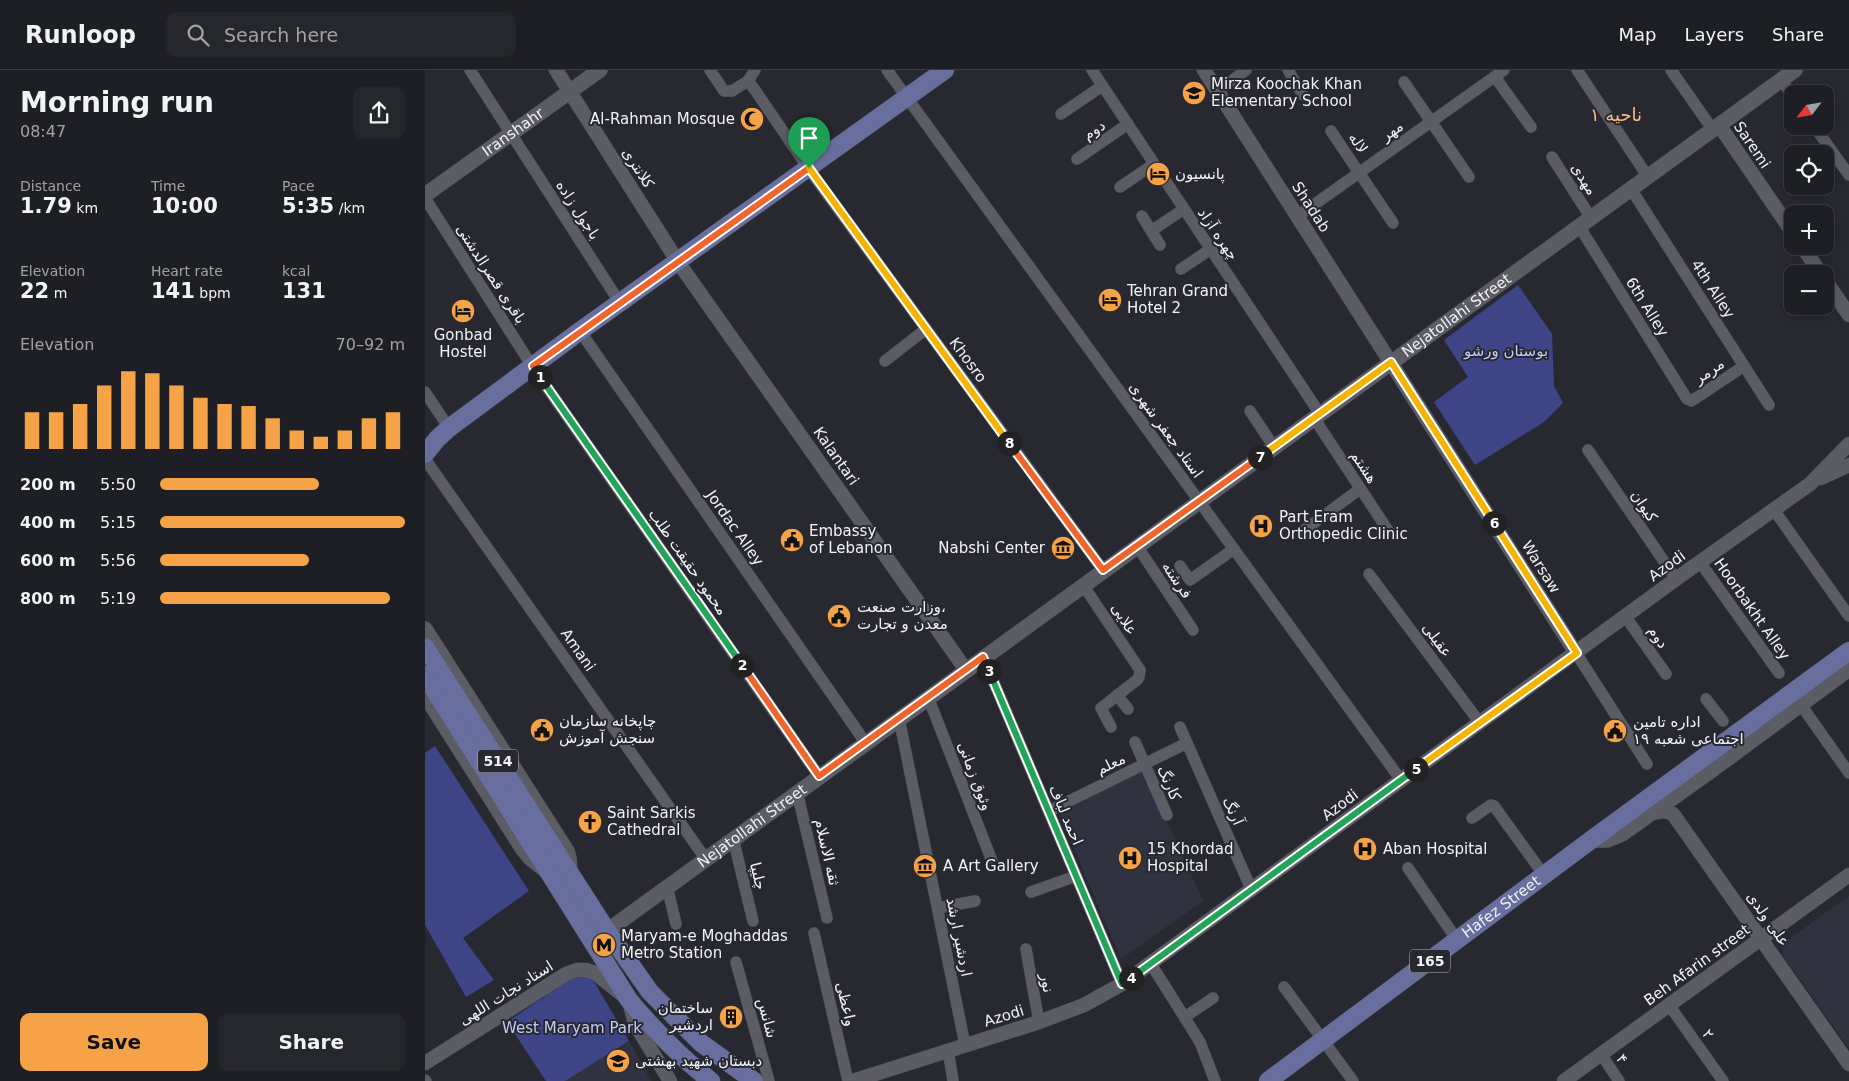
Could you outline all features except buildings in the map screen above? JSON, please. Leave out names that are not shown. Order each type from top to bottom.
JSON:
[{"type":"main road","name":"Iranshahr","points":[[425,197],[600,70]]},
{"type":"main road","points":[[425,454],[437,438],[580,331],[945,70]]},
{"type":"main road","name":"Nejatollahi Street","points":[[607,931],[928,696],[1795,70]]},
{"type":"main road","points":[[425,629],[567,851],[571,866],[570,874]]},
{"type":"main road","name":"514","points":[[425,647],[607,931],[650,992],[701,1043],[754,1081]]},
{"type":"main road","name":"Hafez Street","points":[[1591,840],[1613,838],[1651,813],[1796,699],[1849,651]]},
{"type":"main road","name":"Hafez Street","points":[[1268,1081],[1591,840],[1796,699],[1849,669]]},
{"type":"main road","name":"514","points":[[425,675],[629,1000],[662,1038],[711,1081]]},
{"type":"main road","points":[[425,695],[522,848],[536,864],[551,875]]},
{"type":"street","name":"باجول زاده","points":[[470,70],[619,303]]},
{"type":"street","name":"کلانتری","points":[[555,70],[678,262]]},
{"type":"street","points":[[710,70],[724,91],[732,90],[748,81],[755,70]]},
{"type":"street","name":"استاد جعفر شهری","points":[[887,70],[1401,780]]},
{"type":"street","name":"چهره آزاد","points":[[1092,70],[1211,249],[1317,416]]},
{"type":"street","name":"Shadab","points":[[1204,70],[1391,362]]},
{"type":"street","points":[[1218,91],[1246,70]]},
{"type":"street","points":[[1288,70],[1303,95]]},
{"type":"street","points":[[1577,70],[1648,177]]},
{"type":"street","points":[[1671,70],[1716,127]]},
{"type":"street","points":[[1499,73],[1531,127]]},
{"type":"street","name":"مهر","points":[[1298,216],[1499,73]]},
{"type":"street","points":[[1781,80],[1785,85]]},
{"type":"street","name":"Khosro","points":[[748,81],[809,168],[1103,570]]},
{"type":"street","points":[[1404,82],[1469,177]]},
{"type":"street","points":[[1061,114],[1102,86]]},
{"type":"street","name":"دوم","points":[[1077,160],[1128,124]]},
{"type":"street","name":"Saremi","points":[[1716,127],[1784,221]]},
{"type":"street","name":"لاله","points":[[1331,131],[1393,223]]},
{"type":"street","points":[[1821,135],[1847,170]]},
{"type":"street","name":"مهدی","points":[[1552,158],[1585,222]]},
{"type":"street","points":[[1120,187],[1154,164]]},
{"type":"street","name":"4th Alley","points":[[1631,189],[1769,406]]},
{"type":"street","name":"باقری قصرالدشتی","points":[[425,197],[533,366]]},
{"type":"street","points":[[1151,231],[1184,209]]},
{"type":"street","points":[[1142,216],[1160,245]]},
{"type":"street","name":"6th Alley","points":[[1585,222],[1687,399],[1691,401]]},
{"type":"street","points":[[1181,268],[1211,249]]},
{"type":"street","name":"Kalantari","points":[[678,262],[966,670]]},
{"type":"street","points":[[1834,293],[1849,315]]},
{"type":"street","points":[[885,361],[926,329]]},
{"type":"street","name":"Jordac Alley","points":[[580,331],[865,742]]},
{"type":"street","name":"Warsaw","points":[[1391,362],[1647,764]]},
{"type":"street","name":"محمود حقیقت طلب","points":[[533,366],[819,776]]},
{"type":"street","name":"مرمر","points":[[1691,401],[1744,366]]},
{"type":"street","points":[[425,392],[437,438]]},
{"type":"street","points":[[1250,411],[1274,447]]},
{"type":"street","name":"هشتم","points":[[1317,416],[1389,532]]},
{"type":"street","points":[[1809,484],[1849,444]]},
{"type":"street","name":"کیوان","points":[[1588,450],[1676,579]]},
{"type":"street","name":"Amani","points":[[425,459],[705,858]]},
{"type":"street","points":[[1809,484],[1849,465]]},
{"type":"street","name":"Azodi","points":[[853,1081],[1039,1022],[1084,1004],[1122,984],[1577,653],[1625,616],[1809,484]]},
{"type":"street","points":[[1303,531],[1361,489]]},
{"type":"street","points":[[1774,510],[1849,616]]},
{"type":"street","name":"فرشته","points":[[1137,546],[1193,630]]},
{"type":"street","points":[[1180,566],[1190,580],[1234,549]]},
{"type":"street","name":"Hoorbakht Alley","points":[[1700,562],[1779,674]]},
{"type":"street","name":"عقیلی","points":[[1369,574],[1480,723]]},
{"type":"street","name":"علایی","points":[[1083,584],[1140,670],[1139,677],[1117,694]]},
{"type":"street","name":"دوم","points":[[1625,616],[1666,674]]},
{"type":"street","name":"احمد لباف","points":[[983,657],[1122,984]]},
{"type":"street","points":[[1111,728],[1101,708],[1117,694],[1128,709]]},
{"type":"street","name":"وثوق زمانی","points":[[928,696],[994,866]]},
{"type":"street","points":[[1706,699],[1723,722]]},
{"type":"street","points":[[1796,699],[1849,773]]},
{"type":"street","name":"اردشیر ارشد","points":[[899,718],[965,1045]]},
{"type":"street","name":"آرنگ","points":[[1180,727],[1252,890]]},
{"type":"street","name":"کارنگ","points":[[1135,742],[1167,815]]},
{"type":"street","name":"معلم","points":[[1049,811],[1187,743]]},
{"type":"street","name":"ثقه الاسلام","points":[[797,792],[827,918]]},
{"type":"street","points":[[1472,818],[1491,805],[1494,806],[1544,875]]},
{"type":"street","name":"علی ولدی","points":[[1651,813],[1665,810],[1673,814],[1849,1064]]},
{"type":"street","name":"چلیپا","points":[[733,838],[753,921]]},
{"type":"street","points":[[1407,868],[1457,940]]},
{"type":"street","name":"Beh Afarin street","points":[[1564,1081],[1849,875]]},
{"type":"street","points":[[1031,892],[1076,876]]},
{"type":"street","points":[[667,886],[676,924]]},
{"type":"street","points":[[937,908],[975,901]]},
{"type":"street","name":"واعظی","points":[[814,933],[848,1081]]},
{"type":"street","name":"نور","points":[[1026,949],[1039,1022]]},
{"type":"street","name":"شانس","points":[[736,962],[769,1081]]},
{"type":"street","points":[[1151,964],[1200,1042],[1215,1081]]},
{"type":"street","name":"استاد نجات اللهی","points":[[425,1063],[566,974],[577,970],[595,973],[629,1000]]},
{"type":"street","points":[[1284,987],[1353,1081]]},
{"type":"street","points":[[1185,1017],[1213,998]]},
{"type":"street","points":[[629,1000],[635,1024],[669,1081]]},
{"type":"street","name":"۲","points":[[1669,1005],[1723,1081]]},
{"type":"street","points":[[948,1050],[953,1081]]},
{"type":"street","name":"۴","points":[[1601,1054],[1619,1081]]},
{"type":"shaded area","name":"15 Khordad Hospital","points":[[1144,770],[1203,901],[1121,959],[1059,814]]},
{"type":"shaded area","points":[[1849,896],[1849,1048],[1782,954],[1785,942]]},
{"type":"shaded area","name":"دبستان شهید بهشتی","points":[[629,1041],[651,1081],[565,1081]]},
{"type":"green space","name":"بوستان ورشو","points":[[1518,285],[1552,334],[1554,386],[1563,403],[1544,422],[1475,465],[1434,402],[1468,377],[1444,340]]},
{"type":"green space","points":[[435,746],[529,891],[463,938],[494,980],[466,997],[425,925],[425,753]]},
{"type":"green space","name":"West Maryam Park","points":[[579,975],[593,980],[629,1041],[565,1081],[546,1081],[507,1022]]},
{"type":"place","name":"Mirza Koochak Khan Elementary School","points":[[1194,93]]},
{"type":"place","name":"Al-Rahman Mosque","points":[[752,119]]},
{"type":"place","name":"پانسیون","points":[[1158,174]]},
{"type":"place","name":"Tehran Grand Hotel 2","points":[[1110,300]]},
{"type":"place","name":"Gonbad Hostel","points":[[463,311]]},
{"type":"place","name":"Part Eram Orthopedic Clinic","points":[[1261,526]]},
{"type":"place","name":"Embassy of Lebanon","points":[[792,540]]},
{"type":"place","name":"Nabshi Center","points":[[1063,548]]},
{"type":"place","name":"وزارت صنعت، معدن و تجارت","points":[[839,616]]},
{"type":"place","name":"چاپخانه سازمان سنجش آموزش","points":[[542,730]]},
{"type":"place","name":"اداره تامین اجتماعی شعبه ۱۹","points":[[1615,731]]},
{"type":"place","name":"Saint Sarkis Cathedral","points":[[590,822]]},
{"type":"place","name":"Aban Hospital","points":[[1365,849]]},
{"type":"place","name":"15 Khordad Hospital","points":[[1130,858]]},
{"type":"place","name":"A Art Gallery","points":[[925,866]]},
{"type":"place","name":"Maryam-e Moghaddas Metro Station","points":[[604,945]]},
{"type":"place","name":"ساختمان اردشیر","points":[[731,1017]]},
{"type":"place","name":"دبستان شهید بهشتی","points":[[618,1061]]},
{"type":"district","name":"ناحیه ۱","points":[[1616,115]]},
{"type":"route","points":[[809,168],[1103,570],[1391,362],[1577,653],[1122,984],[983,657],[819,776],[533,366],[809,168]]}]
